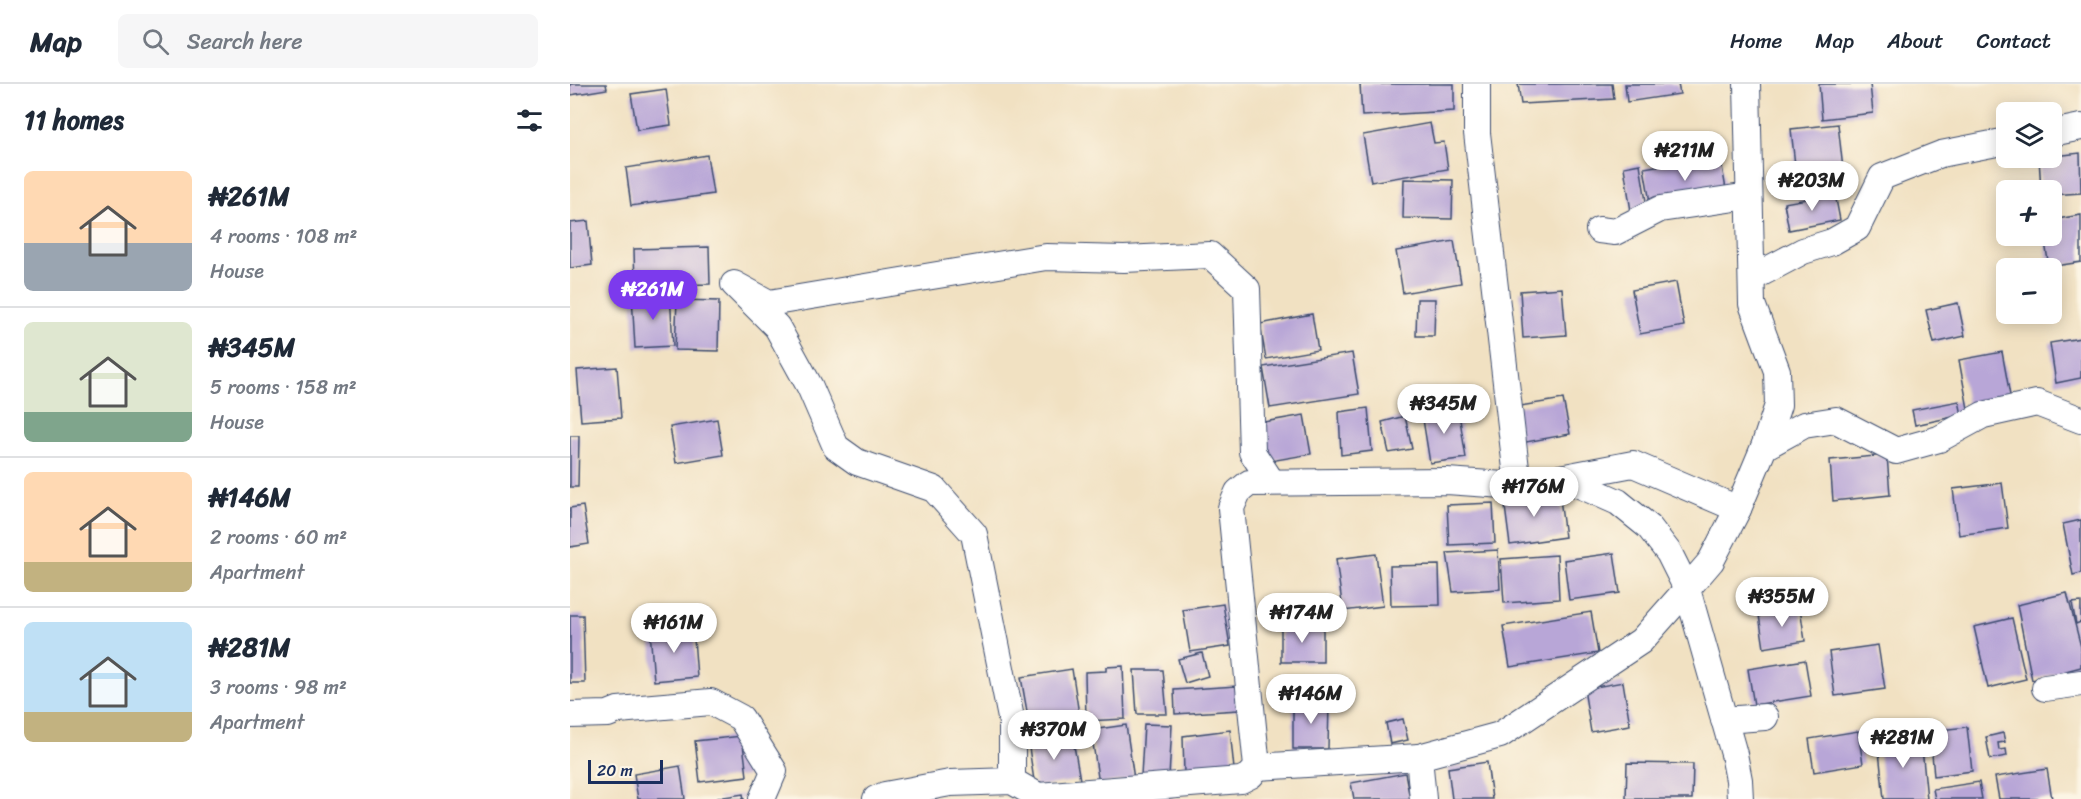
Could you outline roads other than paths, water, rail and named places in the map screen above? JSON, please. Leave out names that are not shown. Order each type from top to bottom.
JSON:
[{"type":"street","points":[[1477,84],[1477,133],[1518,486]]},
{"type":"street","points":[[1257,767],[1419,757],[1500,735],[1641,641],[1711,561],[1738,509],[1764,447],[1778,405],[1777,371],[1752,304],[1747,84]]},
{"type":"street","points":[[2062,131],[2081,127]]},
{"type":"street","points":[[1752,278],[1803,251],[1832,242],[1857,228],[1882,177],[1941,154],[1996,143]]},
{"type":"street","points":[[1599,230],[1615,232],[1660,209],[1749,196]]},
{"type":"street","points":[[1012,781],[1012,723],[974,534],[934,489],[857,462],[836,447],[810,387],[777,327],[734,284],[769,303],[1046,257],[1124,259],[1210,255],[1247,289],[1252,452],[1270,481]]},
{"type":"street","points":[[1764,447],[1804,426],[1836,420],[1896,451],[1939,439],[1983,415],[2037,403],[2081,420]]},
{"type":"street","points":[[1518,486],[1633,464],[1738,509]]},
{"type":"street","points":[[876,799],[885,795],[950,783],[1012,781],[1038,796],[1241,780],[1251,775],[1257,767],[1231,508],[1238,492],[1249,483],[1270,481],[1447,481],[1518,486],[1573,482],[1618,502],[1649,527],[1669,553],[1687,589],[1734,754],[1740,799]]},
{"type":"street","points":[[2045,688],[2081,683]]},
{"type":"street","points":[[570,715],[608,714],[618,710],[711,702],[741,718],[774,771],[762,799]]},
{"type":"street","points":[[1724,720],[1765,717]]},
{"type":"street","points":[[1419,757],[1423,799]]}]
